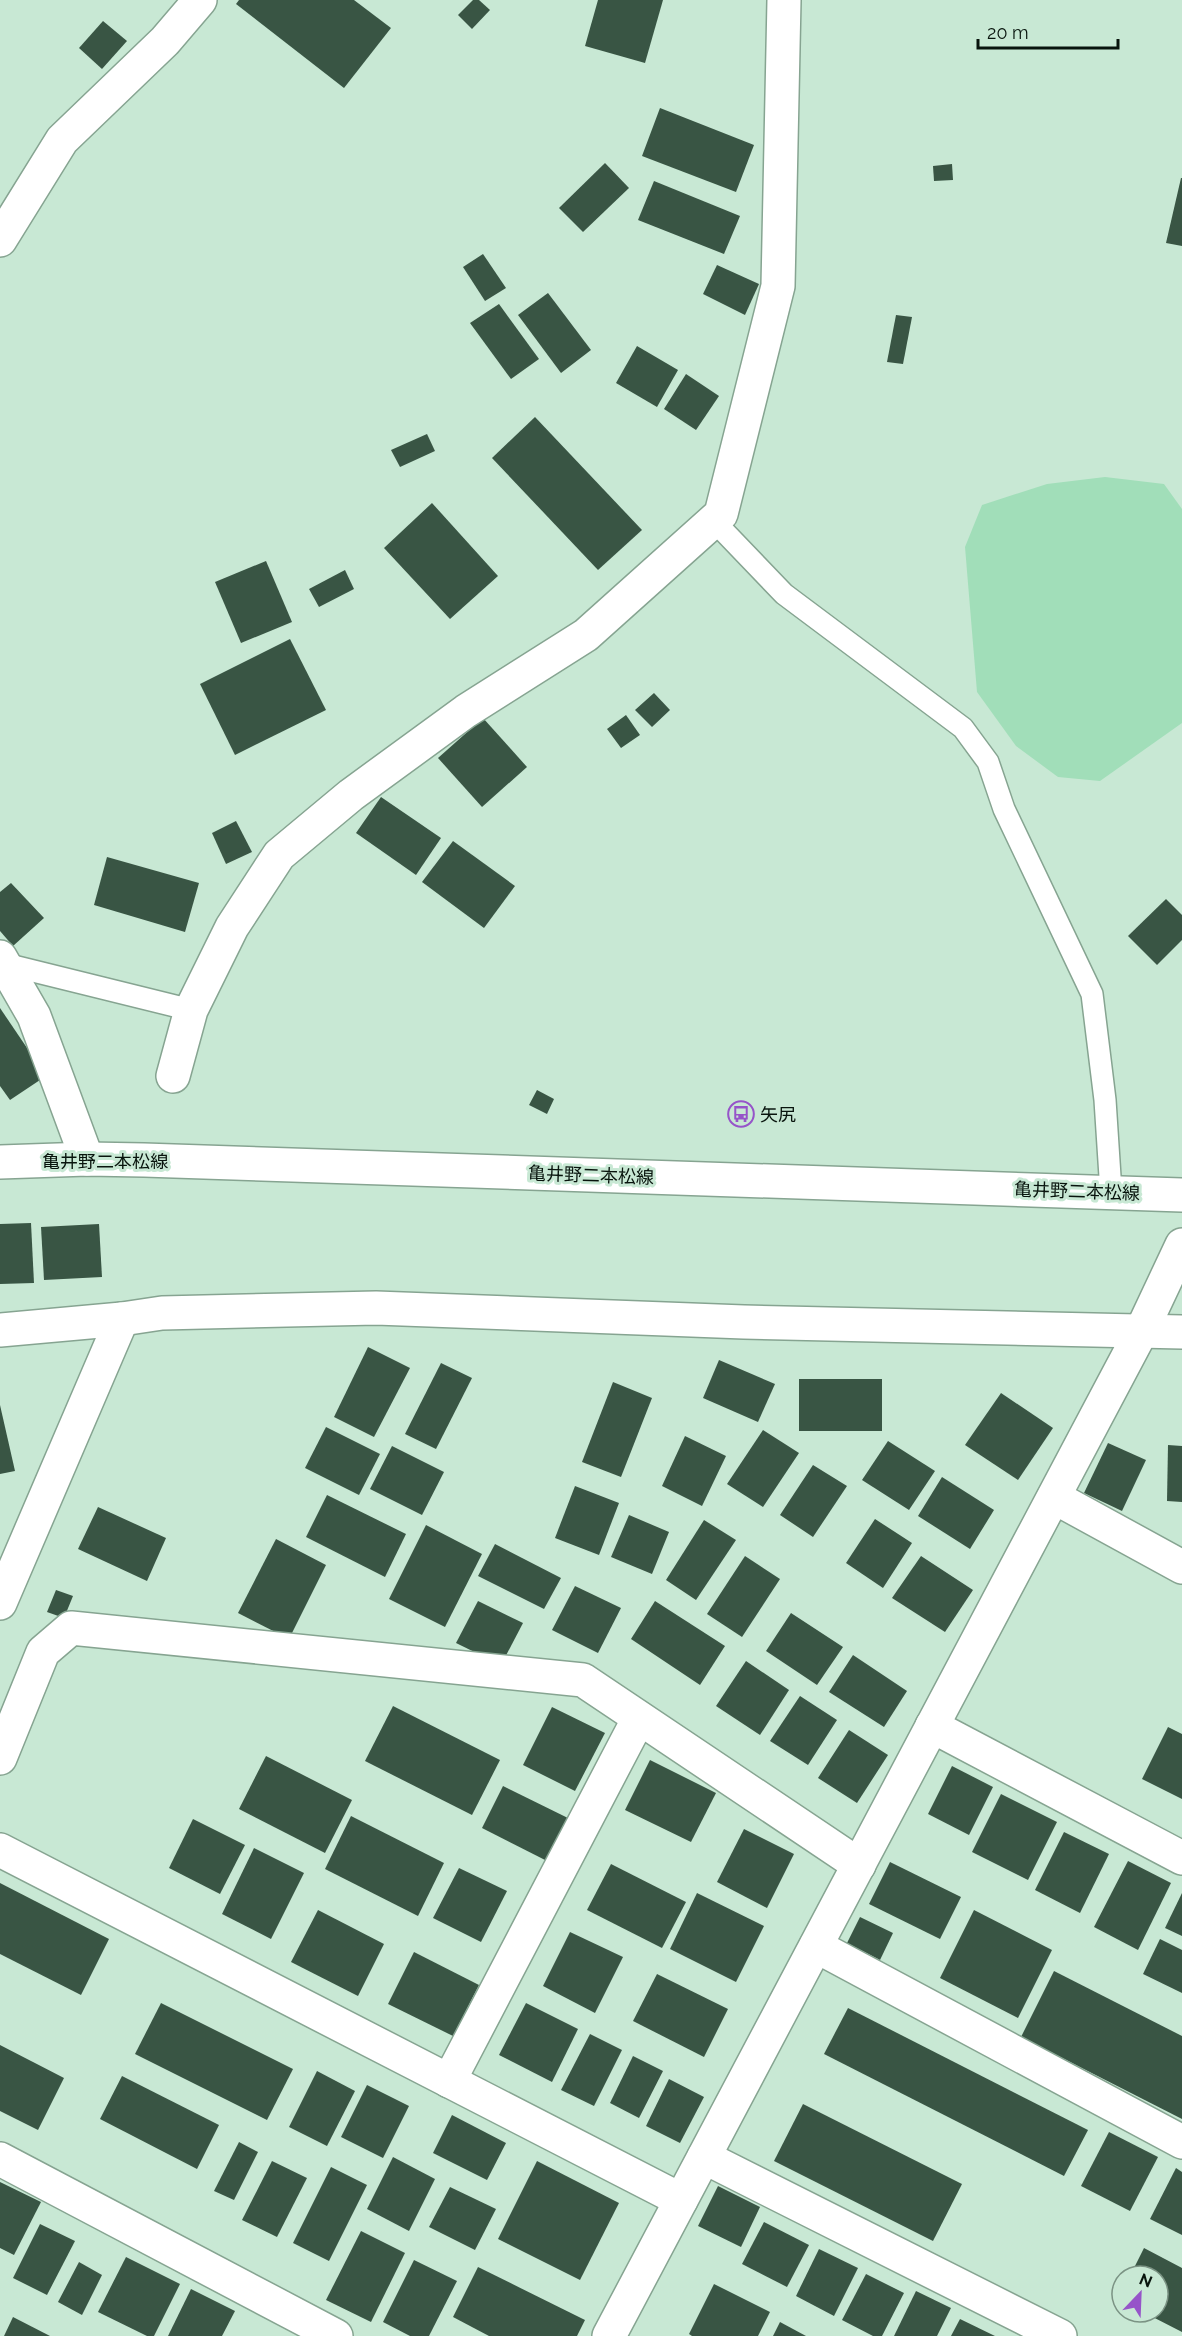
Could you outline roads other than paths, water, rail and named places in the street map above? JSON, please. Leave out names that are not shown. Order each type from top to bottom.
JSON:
[{"type":"street","points":[[0,240],[62,140],[165,41],[200,0]]},
{"type":"street","points":[[173,1076],[190,1010],[231,927],[279,855],[351,795],[466,711],[586,635],[721,514],[778,286],[784,0]]},
{"type":"street","points":[[3,960],[34,1016],[87,1159]]},
{"type":"street","name":"亀井野二本松線","points":[[0,1162],[87,1159],[1182,1195]]},
{"type":"street","points":[[609,2336],[1142,1330],[1182,1245]]},
{"type":"street","points":[[0,1330],[162,1313],[376,1308],[732,1321],[1182,1332]]},
{"type":"street","points":[[0,1603],[122,1319]]},
{"type":"street","points":[[1054,1497],[1182,1568]]},
{"type":"street","points":[[0,1758],[43,1652],[72,1628],[583,1680],[859,1865]]},
{"type":"street","points":[[449,2081],[639,1718]]},
{"type":"street","points":[[932,1726],[1182,1858]]},
{"type":"street","points":[[0,1850],[681,2200]]},
{"type":"street","points":[[816,1946],[1182,2142]]},
{"type":"street","points":[[704,2157],[1060,2336]]},
{"type":"street","points":[[0,2159],[336,2336]]},
{"type":"lane","points":[[713,520],[784,594],[963,729],[988,762],[1004,809],[1092,994],[1105,1100],[1111,1192]]},
{"type":"lane","points":[[3,960],[190,1010]]},
{"type":"place","name":"矢尻","points":[[741,1114]]}]
